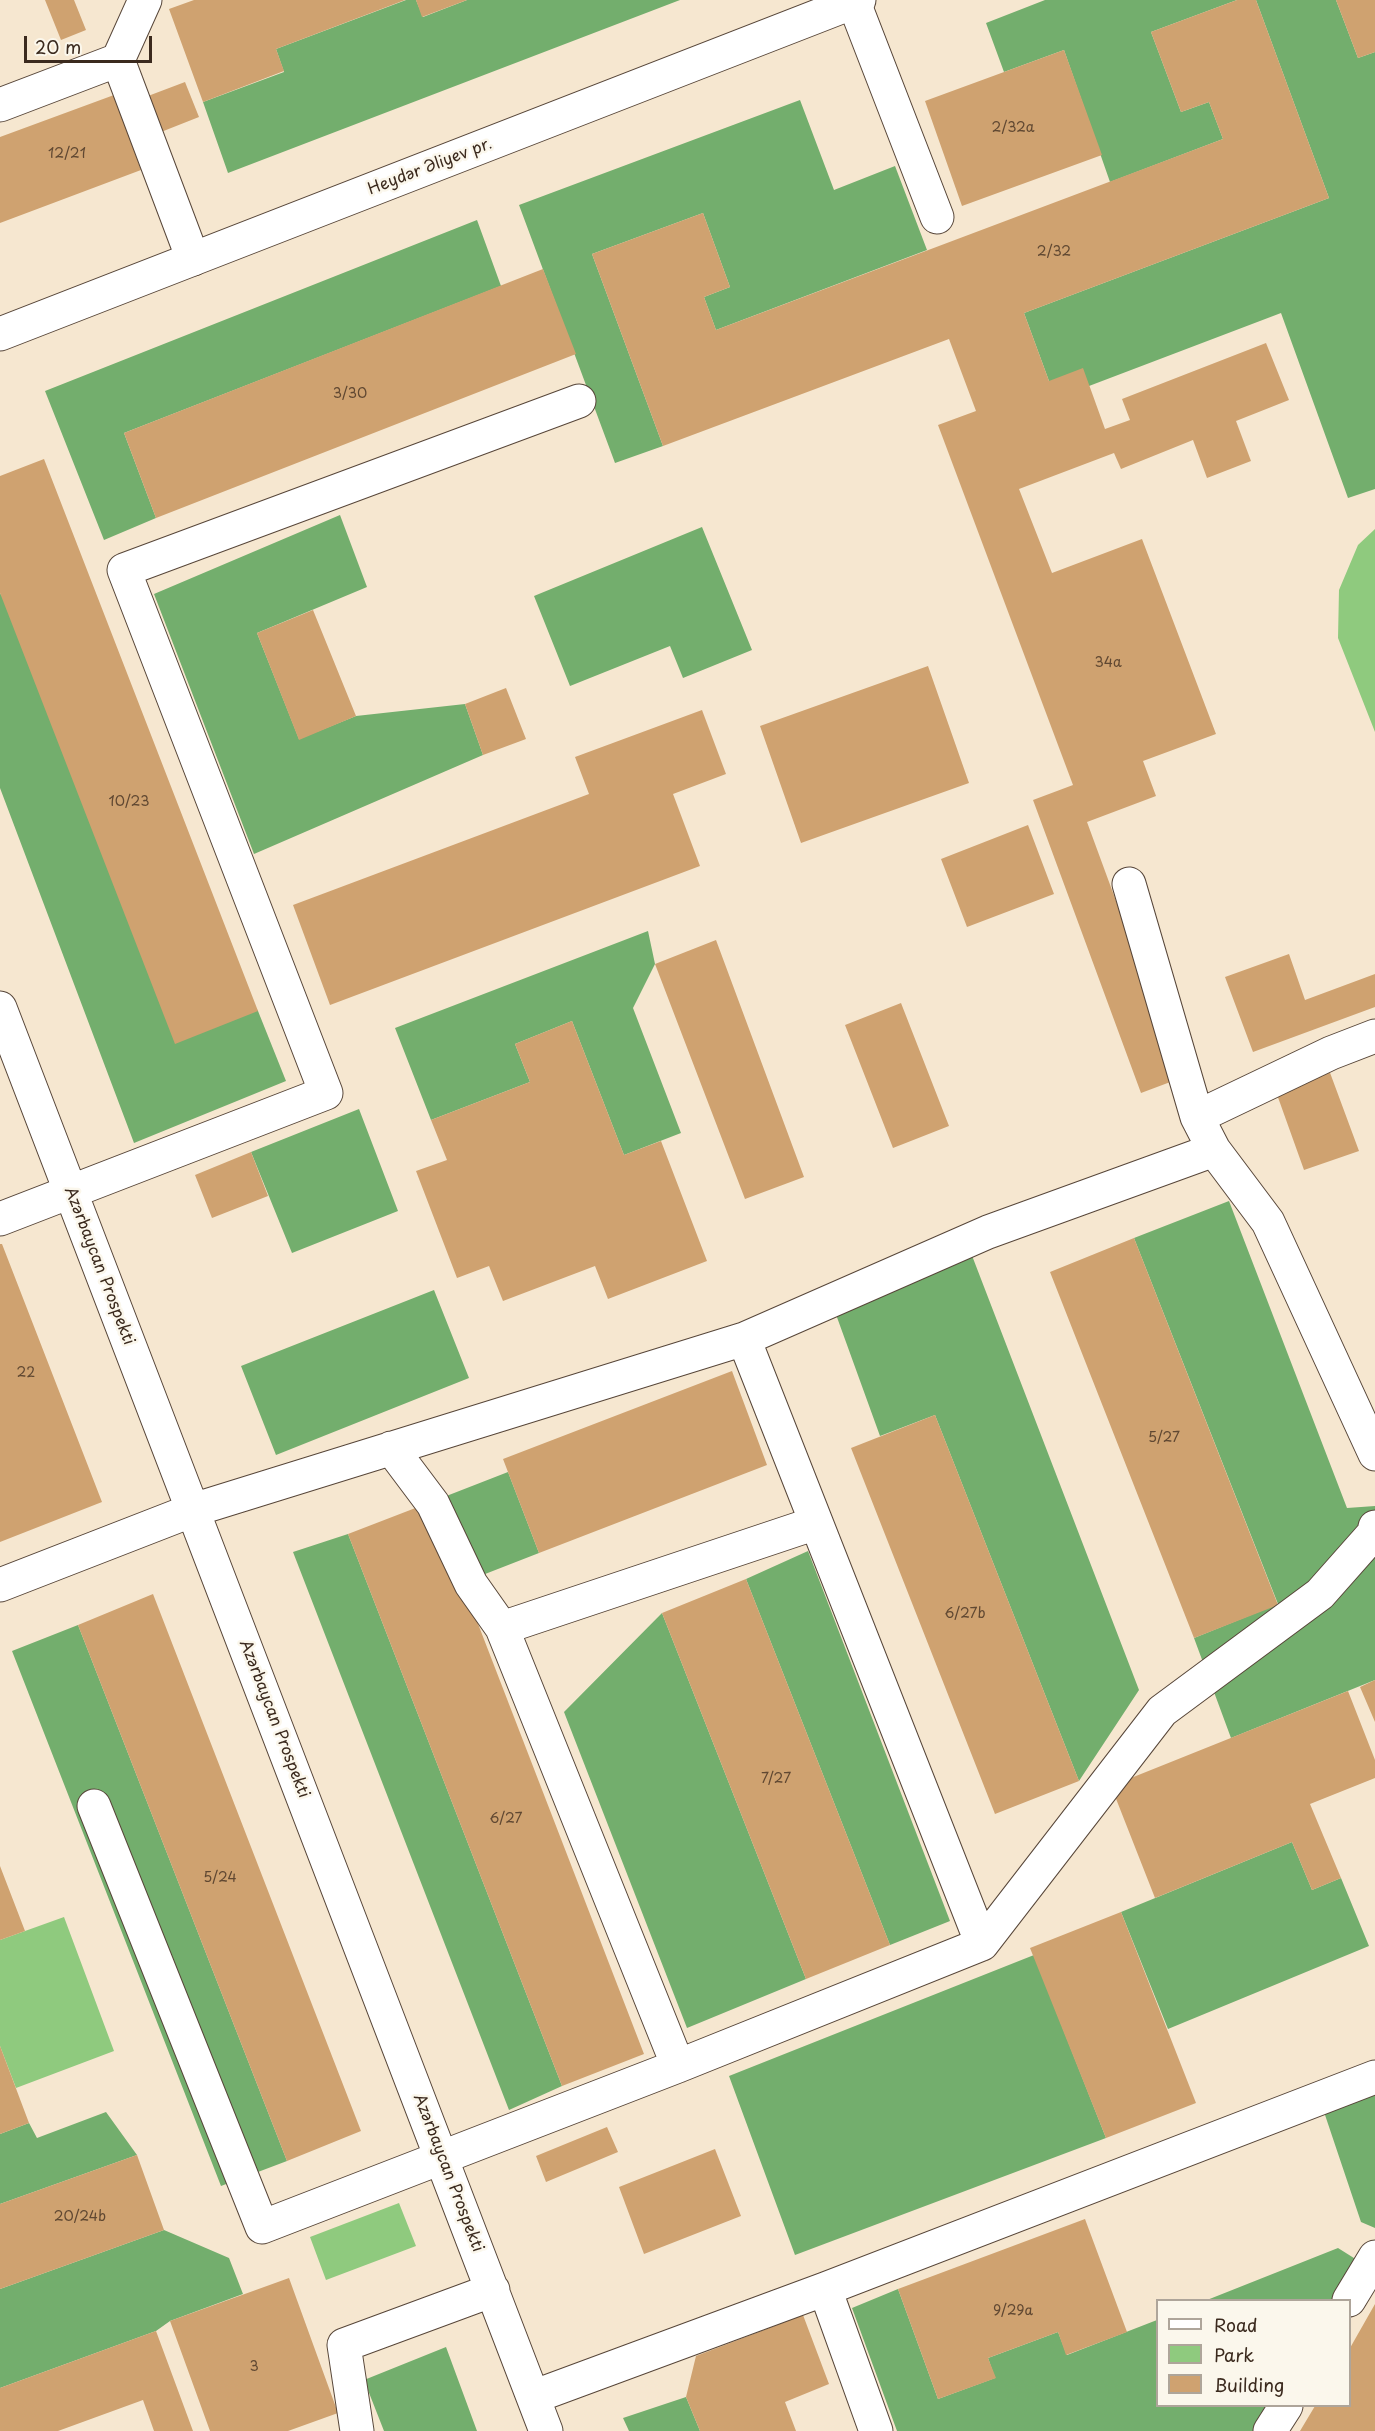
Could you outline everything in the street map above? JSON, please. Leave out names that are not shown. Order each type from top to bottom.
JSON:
[{"type":"street","points":[[145,0],[118,60],[193,260]]},
{"type":"street","points":[[856,1],[937,217]]},
{"type":"street","name":"Heydər Əliyev pr.","points":[[0,334],[856,1]]},
{"type":"street","points":[[0,105],[118,60]]},
{"type":"street","points":[[0,1219],[326,1093],[124,570],[579,400]]},
{"type":"street","points":[[1129,884],[1197,1117],[1214,1150],[1268,1222],[1375,1454]]},
{"type":"street","name":"Azərbaycan Prospekti","points":[[0,1008],[546,2431]]},
{"type":"street","points":[[1197,1117],[1331,1053],[1375,1036]]},
{"type":"street","points":[[0,1585],[193,1509],[744,1339],[988,1232],[1214,1150]]},
{"type":"street","points":[[744,1339],[982,1944]]},
{"type":"street","points":[[391,1448],[433,1504],[471,1584],[502,1628],[678,2066]]},
{"type":"street","points":[[502,1628],[816,1523]]},
{"type":"street","points":[[94,1806],[262,2227],[678,2066],[982,1944],[1162,1711],[1320,1594],[1374,1533],[1375,1527]]},
{"type":"street","points":[[533,2397],[825,2289],[1375,2078]]},
{"type":"street","points":[[1350,2299],[1375,2257]]},
{"type":"street","points":[[825,2289],[876,2431]]},
{"type":"street","points":[[357,2431],[344,2345],[493,2290]]},
{"type":"street","points":[[1270,2431],[1285,2407]]},
{"type":"green space","points":[[406,0],[416,0],[423,17],[467,0],[680,0],[228,173],[203,102],[284,72],[276,49]]},
{"type":"green space","points":[[1045,0],[1237,0],[1151,32],[1181,112],[1209,102],[1223,139],[1110,182],[1064,50],[1004,72],[986,23]]},
{"type":"green space","points":[[1256,0],[1336,0],[1358,58],[1375,52],[1375,489],[1348,498],[1281,313],[1089,386],[1049,381],[1024,313],[1329,198]]},
{"type":"green space","points":[[800,100],[834,190],[895,166],[927,250],[716,330],[704,297],[730,287],[703,213],[592,254],[663,446],[615,463],[519,205]]},
{"type":"green space","points":[[477,220],[501,286],[124,433],[156,518],[104,540],[45,391]]},
{"type":"green space","points":[[340,515],[367,587],[257,633],[299,739],[356,716],[465,704],[483,755],[254,854],[154,594]]},
{"type":"green space","points":[[702,527],[752,650],[683,678],[670,646],[570,686],[534,596]]},
{"type":"green space","points":[[1375,529],[1375,732],[1338,638],[1339,590],[1358,545]]},
{"type":"green space","points":[[0,593],[258,1011],[286,1081],[134,1143],[0,788]]},
{"type":"green space","points":[[648,931],[655,964],[633,1008],[681,1133],[624,1155],[572,1021],[515,1044],[530,1082],[431,1120],[395,1028]]},
{"type":"green space","points":[[359,1109],[398,1211],[292,1253],[251,1152]]},
{"type":"green space","points":[[1229,1201],[1347,1508],[1375,1506],[1375,1680],[1231,1738],[1194,1638],[1278,1604],[1134,1238]]},
{"type":"green space","points":[[971,1253],[1139,1690],[1079,1781],[935,1415],[880,1436],[834,1309]]},
{"type":"green space","points":[[434,1290],[469,1378],[276,1455],[241,1366]]},
{"type":"green space","points":[[508,1472],[539,1553],[462,1583],[431,1502]]},
{"type":"green space","points":[[348,1534],[562,2086],[509,2110],[293,1552]]},
{"type":"green space","points":[[808,1551],[950,1921],[890,1945],[746,1579]]},
{"type":"green space","points":[[662,1613],[806,1979],[687,2028],[564,1712]]},
{"type":"green space","points":[[78,1625],[287,2161],[221,2186],[12,1651]]},
{"type":"green space","points":[[1292,1842],[1312,1890],[1341,1878],[1369,1946],[1168,2029],[1121,1912]]},
{"type":"green space","points":[[64,1917],[114,2051],[16,2088],[0,2046],[0,1940]]},
{"type":"green space","points":[[1034,1955],[1106,2138],[795,2255],[729,2076]]},
{"type":"green space","points":[[1375,2086],[1375,2228],[1361,2222],[1322,2106]]},
{"type":"green space","points":[[106,2112],[137,2155],[0,2204],[0,2134],[29,2123],[37,2138]]},
{"type":"green space","points":[[399,2203],[416,2246],[326,2280],[310,2237]]},
{"type":"green space","points":[[164,2230],[229,2258],[243,2294],[170,2321],[156,2331],[0,2388],[0,2289]]},
{"type":"green space","points":[[1338,2248],[1365,2265],[1345,2299],[1210,2299]]},
{"type":"green space","points":[[898,2289],[938,2399],[995,2378],[988,2358],[1058,2332],[1067,2355],[1156,2320],[1156,2407],[1279,2407],[1264,2431],[897,2431],[852,2308]]},
{"type":"green space","points":[[446,2347],[477,2431],[384,2431],[364,2380]]},
{"type":"green space","points":[[686,2397],[700,2431],[629,2431],[623,2418]]},
{"type":"building","points":[[45,0],[74,0],[86,30],[61,40]]},
{"type":"building","points":[[194,0],[405,0],[276,49],[284,71],[203,102],[169,9]]},
{"type":"building","points":[[416,0],[467,0],[422,17]]},
{"type":"building","points":[[1237,0],[1256,0],[1329,198],[1024,313],[1049,381],[1083,368],[1105,429],[1130,420],[1122,399],[1266,343],[1289,400],[1236,421],[1251,461],[1207,478],[1193,440],[1121,469],[1114,453],[1019,489],[1052,573],[1142,539],[1216,734],[1143,761],[1156,796],[1087,822],[1181,1078],[1141,1093],[1033,800],[1073,785],[938,425],[976,411],[949,339],[663,446],[592,254],[703,213],[730,287],[704,297],[716,330],[1223,139],[1209,102],[1181,112],[1151,32]]},
{"type":"building","points":[[1336,0],[1375,0],[1375,52],[1358,58]]},
{"type":"building","points":[[1064,50],[1102,155],[962,206],[925,101]]},
{"type":"building","points":[[185,82],[199,117],[161,132],[148,96]]},
{"type":"building","points":[[114,95],[141,170],[0,223],[0,137]]},
{"type":"building","points":[[543,269],[576,354],[156,518],[124,433]]},
{"type":"building","points":[[44,459],[258,1011],[175,1044],[0,593],[0,476]]},
{"type":"building","points":[[313,610],[356,716],[299,740],[257,633]]},
{"type":"building","points":[[928,666],[969,783],[801,843],[760,726]]},
{"type":"building","points":[[506,688],[526,739],[483,755],[465,704]]},
{"type":"building","points":[[702,710],[726,774],[673,794],[700,866],[330,1005],[293,905],[589,794],[575,757]]},
{"type":"building","points":[[1028,825],[1054,894],[967,927],[941,859]]},
{"type":"building","points":[[716,940],[804,1177],[745,1199],[655,964]]},
{"type":"building","points":[[1289,954],[1305,1000],[1375,974],[1375,1007],[1253,1052],[1225,977]]},
{"type":"building","points":[[901,1003],[949,1126],[893,1148],[845,1025]]},
{"type":"building","points":[[572,1021],[624,1155],[661,1141],[707,1261],[608,1299],[595,1266],[503,1301],[489,1266],[457,1278],[416,1171],[447,1160],[431,1120],[530,1082],[515,1044]]},
{"type":"building","points":[[1329,1070],[1359,1151],[1304,1170],[1275,1089]]},
{"type":"building","points":[[251,1152],[268,1196],[212,1218],[195,1175]]},
{"type":"building","points":[[1134,1238],[1278,1605],[1194,1638],[1050,1272]]},
{"type":"building","points":[[0,1244],[2,1244],[102,1502],[0,1542]]},
{"type":"building","points":[[732,1371],[767,1465],[539,1553],[503,1459]]},
{"type":"building","points":[[935,1415],[1079,1781],[995,1814],[851,1448]]},
{"type":"building","points":[[431,1502],[644,2054],[562,2086],[348,1534]]},
{"type":"building","points":[[746,1579],[890,1945],[806,1979],[662,1613]]},
{"type":"building","points":[[153,1594],[361,2131],[287,2161],[78,1625]]},
{"type":"building","points":[[1375,1680],[1375,1722],[1360,1687]]},
{"type":"building","points":[[1348,1691],[1375,1760],[1375,1778],[1310,1804],[1341,1878],[1312,1890],[1292,1842],[1155,1898],[1111,1786]]},
{"type":"building","points":[[0,1866],[25,1931],[0,1940]]},
{"type":"building","points":[[1121,1912],[1196,2103],[1106,2138],[1030,1948]]},
{"type":"building","points":[[0,2046],[29,2123],[0,2134]]},
{"type":"building","points":[[607,2127],[618,2152],[546,2182],[536,2156]]},
{"type":"building","points":[[715,2149],[741,2216],[644,2254],[619,2187]]},
{"type":"building","points":[[137,2155],[164,2230],[0,2289],[0,2204]]},
{"type":"building","points":[[1085,2219],[1127,2332],[1066,2355],[1058,2332],[988,2358],[996,2378],[938,2399],[898,2289]]},
{"type":"building","points":[[289,2278],[338,2413],[288,2431],[210,2431],[170,2321]]},
{"type":"building","points":[[1375,2304],[1375,2431],[1300,2431],[1314,2407],[1351,2407],[1351,2346]]},
{"type":"building","points":[[803,2315],[829,2384],[785,2402],[796,2431],[700,2431],[686,2397],[696,2356]]},
{"type":"building","points":[[156,2331],[193,2431],[154,2431],[143,2400],[58,2431],[0,2431],[0,2388]]}]
